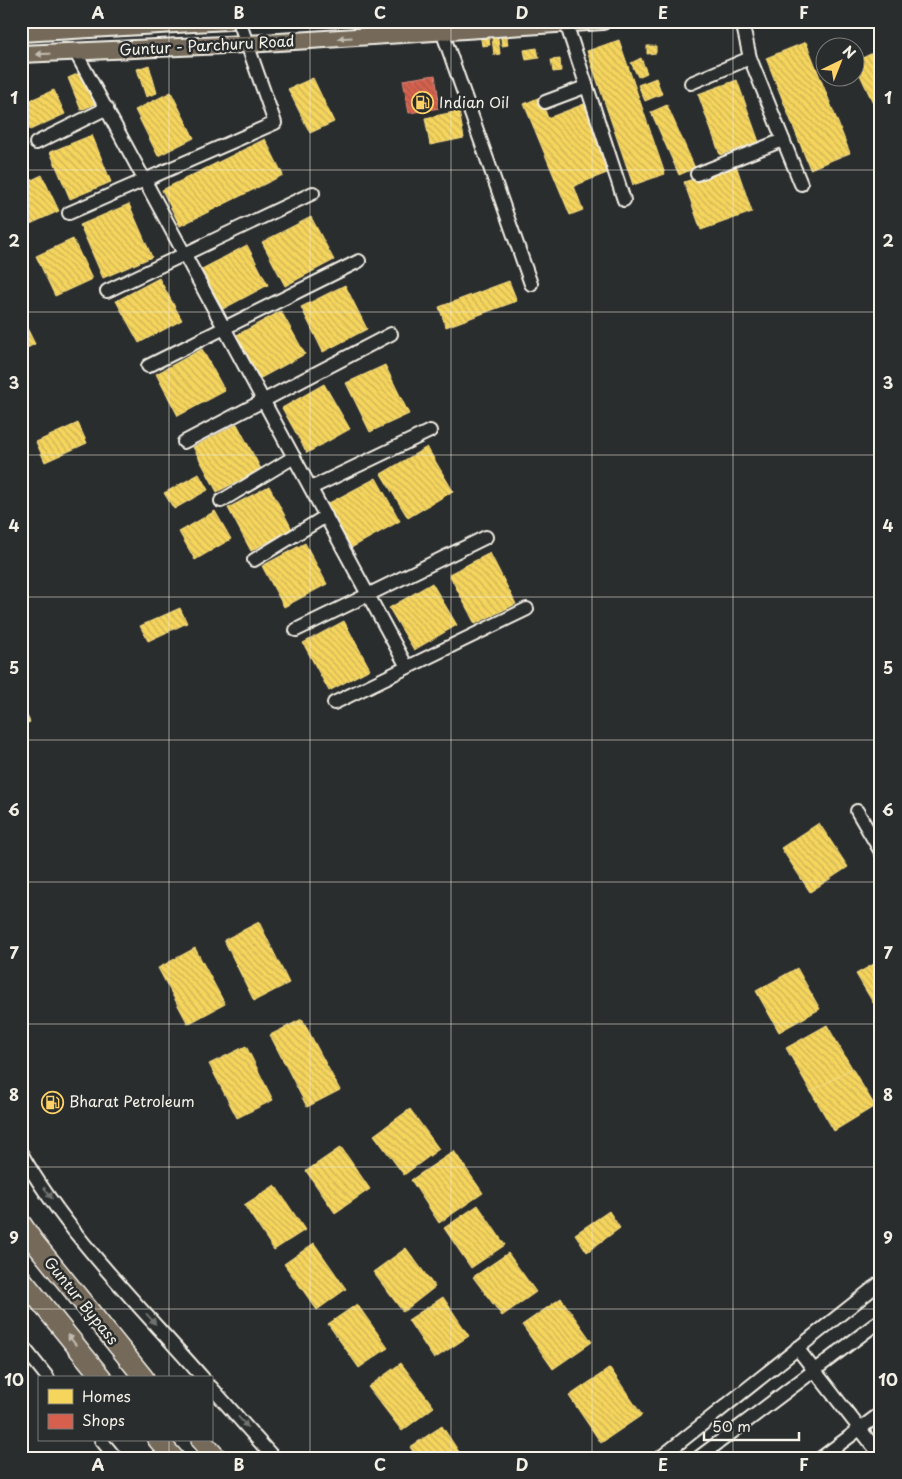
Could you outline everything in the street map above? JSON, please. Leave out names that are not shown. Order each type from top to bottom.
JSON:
[{"type":"highway","name":"Guntur Bypass","points":[[21,1223],[34,1242],[142,1376]]},
{"type":"highway","points":[[21,1278],[100,1376]]},
{"type":"highway","points":[[160,1442],[174,1458]]},
{"type":"highway","points":[[203,1442],[217,1458]]},
{"type":"main road","name":"Guntur - Parchuru Road","points":[[21,33],[228,21]]},
{"type":"main road","name":"Guntur - Parchuru Road","points":[[21,54],[248,44],[603,21]]},
{"type":"street","points":[[68,213],[275,123],[239,21]]},
{"type":"street","points":[[742,21],[750,58],[800,184]]},
{"type":"street","points":[[566,23],[585,87],[624,200]]},
{"type":"street","points":[[442,31],[531,284]]},
{"type":"street","points":[[76,53],[407,667]]},
{"type":"street","points":[[691,84],[750,58]]},
{"type":"street","points":[[545,102],[585,87]]},
{"type":"street","points":[[36,144],[107,108]]},
{"type":"street","points":[[697,174],[783,140]]},
{"type":"street","points":[[107,291],[313,193]]},
{"type":"street","points":[[148,366],[358,261]]},
{"type":"street","points":[[184,442],[391,334]]},
{"type":"street","points":[[311,488],[430,432]]},
{"type":"street","points":[[221,501],[294,458]]},
{"type":"street","points":[[254,560],[326,516]]},
{"type":"street","points":[[296,630],[486,537]]},
{"type":"street","points":[[334,703],[527,609]]},
{"type":"street","points":[[857,811],[881,852]]},
{"type":"street","points":[[21,1153],[34,1176],[96,1258],[201,1376]]},
{"type":"street","points":[[660,1458],[881,1282]]},
{"type":"street","points":[[698,1458],[881,1320]]},
{"type":"street","points":[[21,1344],[46,1376]]},
{"type":"street","points":[[797,1348],[881,1456]]},
{"type":"street","points":[[212,1388],[274,1458]]},
{"type":"street","points":[[821,1458],[881,1413]]},
{"type":"street","points":[[103,1442],[116,1458]]},
{"type":"building: Homes","points":[[506,31],[508,45],[502,46],[500,32]]},
{"type":"building: Homes","points":[[488,32],[490,45],[482,46],[480,33]]},
{"type":"building: Homes","points":[[492,38],[498,38],[500,54],[494,55]]},
{"type":"building: Homes","points":[[619,40],[665,174],[633,185],[587,51]]},
{"type":"building: Homes","points":[[806,42],[814,62],[814,88],[824,88],[850,153],[810,169],[766,58]]},
{"type":"building: Homes","points":[[647,46],[656,46],[656,53],[647,54]]},
{"type":"building: Homes","points":[[537,48],[539,58],[526,60],[524,50]]},
{"type":"building: Homes","points":[[881,49],[881,120],[864,83],[864,57]]},
{"type":"building: Homes","points":[[641,58],[647,73],[638,77],[631,63]]},
{"type":"building: Homes","points":[[560,59],[561,71],[553,72],[551,60]]},
{"type":"building: Homes","points":[[149,65],[157,93],[146,97],[137,69]]},
{"type":"building: Homes","points":[[84,71],[98,103],[81,110],[68,78]]},
{"type":"building: Homes","points":[[313,78],[334,122],[310,133],[288,89]]},
{"type":"building: Homes","points":[[656,78],[662,94],[645,101],[638,85]]},
{"type":"building: Homes","points":[[737,80],[759,142],[720,155],[698,94]]},
{"type":"building: Homes","points":[[54,90],[65,114],[30,130],[21,111],[21,104]]},
{"type":"building: Homes","points":[[171,92],[194,138],[158,156],[135,110]]},
{"type":"building: Homes","points":[[540,97],[548,118],[584,104],[612,171],[574,186],[583,210],[570,215],[524,104]]},
{"type":"building: Homes","points":[[667,105],[695,168],[679,175],[651,112]]},
{"type":"building: Homes","points":[[459,111],[464,138],[430,145],[425,118]]},
{"type":"building: Homes","points":[[92,135],[111,182],[70,199],[50,152]]},
{"type":"building: Homes","points":[[265,139],[283,175],[180,226],[162,190]]},
{"type":"building: Homes","points":[[736,165],[752,212],[701,230],[684,182]]},
{"type":"building: Homes","points":[[42,175],[59,211],[28,225],[21,212],[21,185]]},
{"type":"building: Homes","points":[[129,204],[152,257],[103,278],[80,225]]},
{"type":"building: Homes","points":[[311,217],[334,260],[285,286],[262,242]]},
{"type":"building: Homes","points":[[73,239],[92,279],[55,296],[36,256]]},
{"type":"building: Homes","points":[[247,245],[268,285],[221,310],[200,270]]},
{"type":"building: Homes","points":[[159,278],[182,320],[139,343],[116,301]]},
{"type":"building: Homes","points":[[509,281],[517,301],[446,327],[439,307]]},
{"type":"building: Homes","points":[[345,285],[367,329],[323,352],[301,307]]},
{"type":"building: Homes","points":[[281,311],[305,354],[259,379],[235,336]]},
{"type":"building: Homes","points":[[26,326],[35,344],[21,351],[21,329]]},
{"type":"building: Homes","points":[[202,349],[225,391],[178,416],[156,374]]},
{"type":"building: Homes","points":[[385,365],[409,414],[370,432],[346,383]]},
{"type":"building: Homes","points":[[324,384],[350,429],[307,453],[282,408]]},
{"type":"building: Homes","points":[[78,423],[87,443],[45,462],[36,442]]},
{"type":"building: Homes","points":[[237,424],[261,469],[217,492],[193,447]]},
{"type":"building: Homes","points":[[427,447],[453,491],[408,518],[381,474]]},
{"type":"building: Homes","points":[[199,474],[208,490],[174,509],[164,493]]},
{"type":"building: Homes","points":[[376,478],[400,521],[351,548],[327,504]]},
{"type":"building: Homes","points":[[269,486],[292,529],[251,551],[228,508]]},
{"type":"building: Homes","points":[[215,511],[231,539],[195,560],[179,532]]},
{"type":"building: Homes","points":[[305,543],[327,584],[284,607],[262,566]]},
{"type":"building: Homes","points":[[490,553],[516,604],[475,624],[449,574]]},
{"type":"building: Homes","points":[[432,583],[457,625],[414,650],[389,608]]},
{"type":"building: Homes","points":[[180,608],[187,623],[148,641],[140,626]]},
{"type":"building: Homes","points":[[344,621],[370,669],[329,691],[303,643]]},
{"type":"building: Homes","points":[[21,703],[30,722],[21,726]]},
{"type":"building: Homes","points":[[819,823],[848,867],[810,892],[781,848]]},
{"type":"building: Homes","points":[[259,922],[289,983],[254,1001],[224,940]]},
{"type":"building: Homes","points":[[195,948],[225,1004],[188,1024],[158,968]]},
{"type":"building: Homes","points":[[881,960],[881,1016],[856,974]]},
{"type":"building: Homes","points":[[797,968],[820,1009],[779,1032],[756,991]]},
{"type":"building: Homes","points":[[302,1019],[340,1090],[307,1107],[270,1035]]},
{"type":"building: Homes","points":[[827,1025],[852,1068],[811,1092],[786,1048]]},
{"type":"building: Homes","points":[[246,1046],[273,1100],[237,1118],[209,1064]]},
{"type":"building: Homes","points":[[852,1068],[875,1106],[834,1131],[811,1092]]},
{"type":"building: Homes","points":[[410,1109],[439,1149],[404,1175],[374,1135]]},
{"type":"building: Homes","points":[[341,1147],[370,1189],[335,1213],[306,1171]]},
{"type":"building: Homes","points":[[454,1151],[483,1193],[439,1223],[411,1180]]},
{"type":"building: Homes","points":[[275,1185],[305,1230],[274,1250],[244,1205]]},
{"type":"building: Homes","points":[[881,1203],[881,1220],[874,1206]]},
{"type":"building: Homes","points":[[478,1205],[505,1245],[471,1268],[444,1228]]},
{"type":"building: Homes","points":[[609,1211],[620,1228],[587,1252],[575,1234]]},
{"type":"building: Homes","points":[[314,1243],[346,1289],[317,1310],[284,1264]]},
{"type":"building: Homes","points":[[406,1248],[435,1287],[403,1312],[373,1272]]},
{"type":"building: Homes","points":[[508,1253],[536,1292],[502,1316],[473,1277]]},
{"type":"building: Homes","points":[[443,1297],[469,1336],[434,1359],[408,1320]]},
{"type":"building: Homes","points":[[561,1298],[592,1342],[553,1369],[522,1325]]},
{"type":"building: Homes","points":[[357,1304],[388,1348],[359,1368],[328,1324]]},
{"type":"building: Homes","points":[[401,1363],[434,1407],[402,1431],[368,1387]]},
{"type":"building: Homes","points":[[610,1368],[642,1415],[601,1443],[569,1396]]},
{"type":"building: Homes","points":[[442,1426],[463,1458],[417,1458],[410,1447]]},
{"type":"building: Shops","points":[[435,75],[440,108],[409,113],[403,80]]},
{"type":"place","name":"Indian Oil","points":[[423,103]]},
{"type":"place","name":"Bharat Petroleum","points":[[53,1102]]}]
